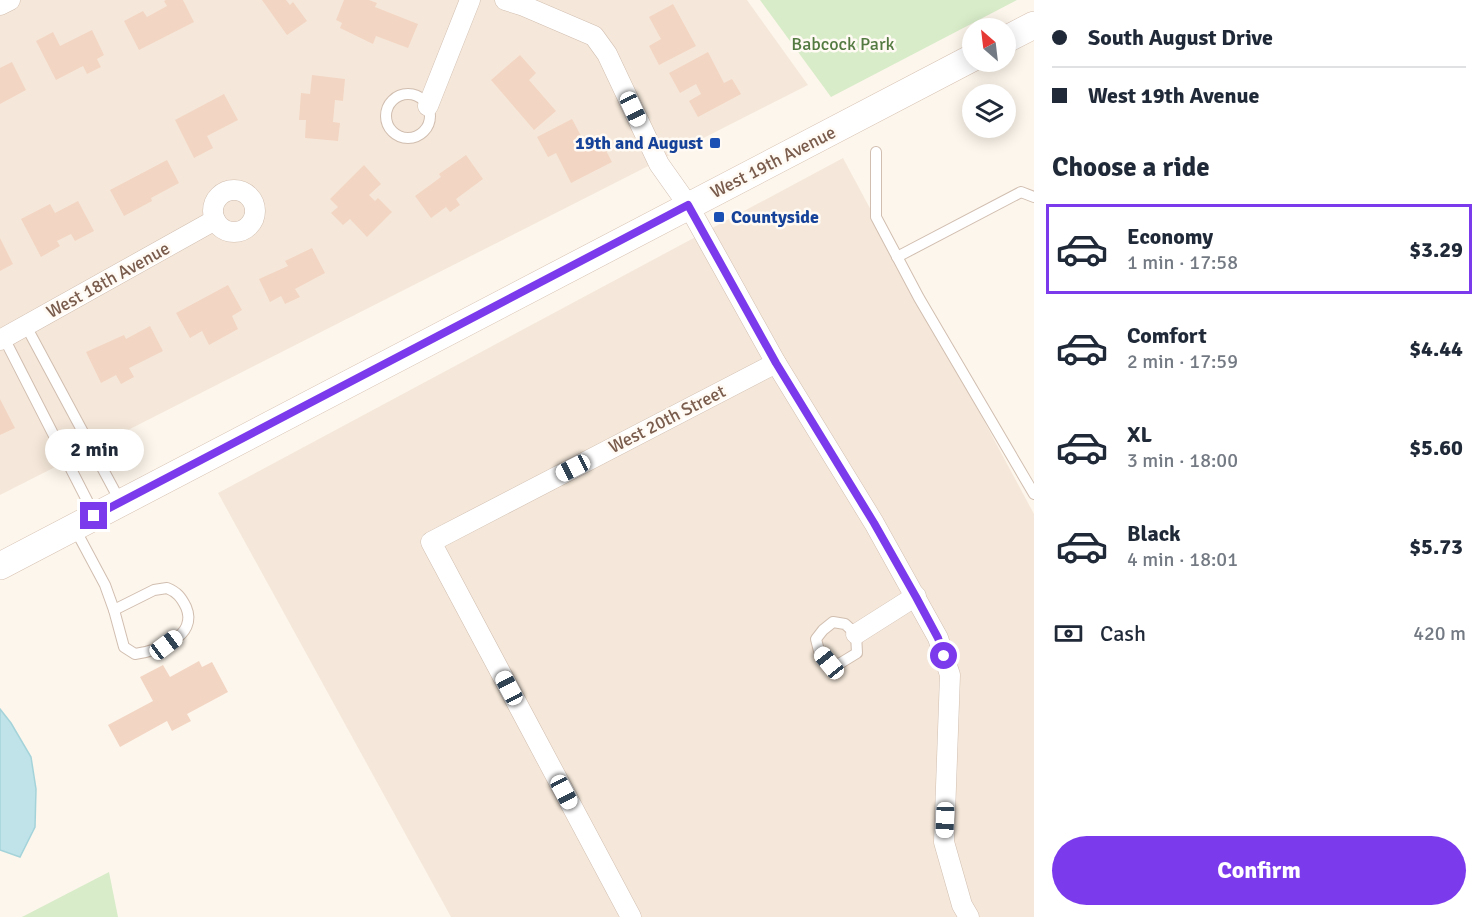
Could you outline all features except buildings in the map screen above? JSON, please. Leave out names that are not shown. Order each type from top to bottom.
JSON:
[{"type":"street","points":[[0,5],[10,0]]},
{"type":"street","points":[[428,106],[470,0]]},
{"type":"street","points":[[505,0],[594,36],[608,54],[659,164],[688,205],[776,363],[874,523],[938,638],[950,675],[944,842],[962,905],[969,917]]},
{"type":"street","points":[[1016,34],[1034,25]]},
{"type":"street","name":"West 19th Avenue","points":[[0,566],[962,63]]},
{"type":"street","name":"West 18th Avenue","points":[[2,339],[215,220]]},
{"type":"street","name":"West 20th Street","points":[[631,917],[431,542],[776,363]]},
{"type":"street","points":[[856,634],[916,597]]},
{"type":"lane","points":[[409,94],[420,98],[428,106],[429,121],[421,134],[408,138],[398,136],[391,130],[386,115],[393,100],[409,94]]},
{"type":"lane","points":[[876,152],[876,217],[919,298],[1034,494]]},
{"type":"lane","points":[[897,257],[1021,192],[1034,197]]},
{"type":"lane","points":[[26,326],[121,502]]},
{"type":"lane","points":[[2,339],[84,521],[124,647],[135,654],[149,652],[166,645],[182,633],[188,623],[188,612],[182,599],[176,591],[166,588],[154,590],[114,610]]},
{"type":"shaded area","points":[[0,0],[747,0],[808,85],[0,495]]},
{"type":"shaded area","points":[[843,158],[1034,514],[1034,917],[451,917],[218,493]]},
{"type":"green space","name":"Babcock Park","points":[[760,0],[1017,0],[982,18],[962,18],[962,29],[831,97]]},
{"type":"green space","points":[[109,872],[118,917],[22,917]]},
{"type":"water","points":[[0,709],[31,757],[36,789],[35,827],[20,857],[0,850]]},
{"type":"place","name":"19th and August","points":[[715,143]]},
{"type":"place","name":"Countyside","points":[[719,217]]},
{"type":"route","points":[[94,516],[688,205],[776,363],[874,523],[938,638],[944,656]]}]
